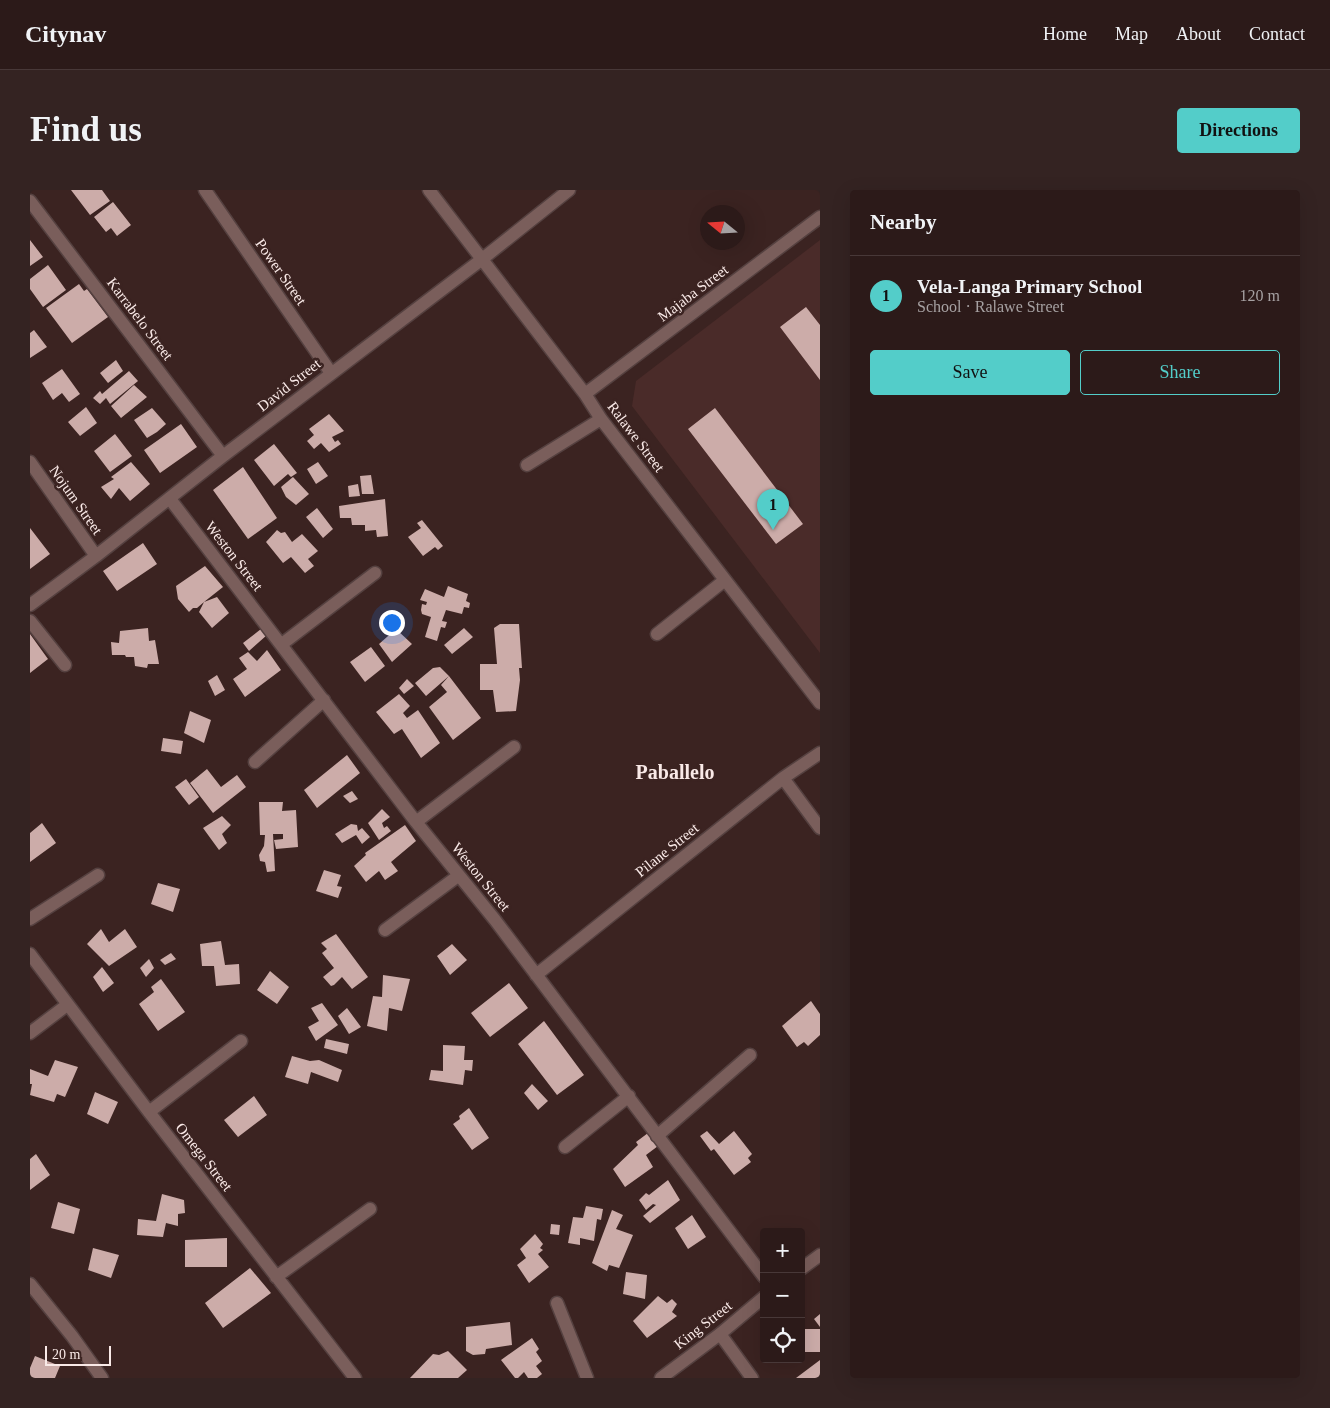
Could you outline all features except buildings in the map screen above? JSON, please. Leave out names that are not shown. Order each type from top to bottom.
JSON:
[{"type":"street","name":"Power Street","points":[[205,190],[331,373]]},
{"type":"street","name":"Ralawe Street","points":[[429,190],[585,394],[601,419],[820,702]]},
{"type":"street","name":"David Street","points":[[30,605],[481,260],[569,190]]},
{"type":"street","name":"Karrabelo Street","points":[[30,201],[223,456]]},
{"type":"street","name":"Majaba Street","points":[[585,394],[820,217]]},
{"type":"street","points":[[527,465],[601,419]]},
{"type":"street","name":"Nojum Street","points":[[30,462],[96,556]]},
{"type":"street","name":"Weston Street","points":[[170,499],[416,822],[495,920],[761,1273]]},
{"type":"street","points":[[282,644],[375,572]]},
{"type":"street","points":[[657,634],[725,580]]},
{"type":"street","points":[[30,621],[65,665]]},
{"type":"street","points":[[254,762],[324,700]]},
{"type":"street","points":[[416,822],[514,747]]},
{"type":"street","name":"Pilane Street","points":[[536,975],[783,778],[820,752]]},
{"type":"street","points":[[783,778],[820,828]]},
{"type":"street","points":[[30,919],[98,875]]},
{"type":"street","points":[[385,930],[458,876]]},
{"type":"street","name":"Omega Street","points":[[30,954],[149,1112],[355,1378]]},
{"type":"street","points":[[30,1033],[67,1005]]},
{"type":"street","points":[[149,1112],[241,1041]]},
{"type":"street","points":[[657,1136],[750,1055]]},
{"type":"street","points":[[565,1147],[628,1096]]},
{"type":"street","points":[[276,1277],[370,1209]]},
{"type":"street","points":[[805,1266],[820,1255]]},
{"type":"street","points":[[30,1284],[72,1336],[102,1378]]},
{"type":"street","name":"King Street","points":[[661,1378],[760,1301]]},
{"type":"street","points":[[557,1303],[588,1378]]},
{"type":"street","points":[[720,1334],[752,1378]]},
{"type":"shaded area","points":[[820,240],[820,653],[632,406],[636,381]]},
{"type":"place","name":"Vela-Langa Primary School","points":[[773,530]]},
{"type":"district","name":"Paballelo","points":[[675,772]]}]
